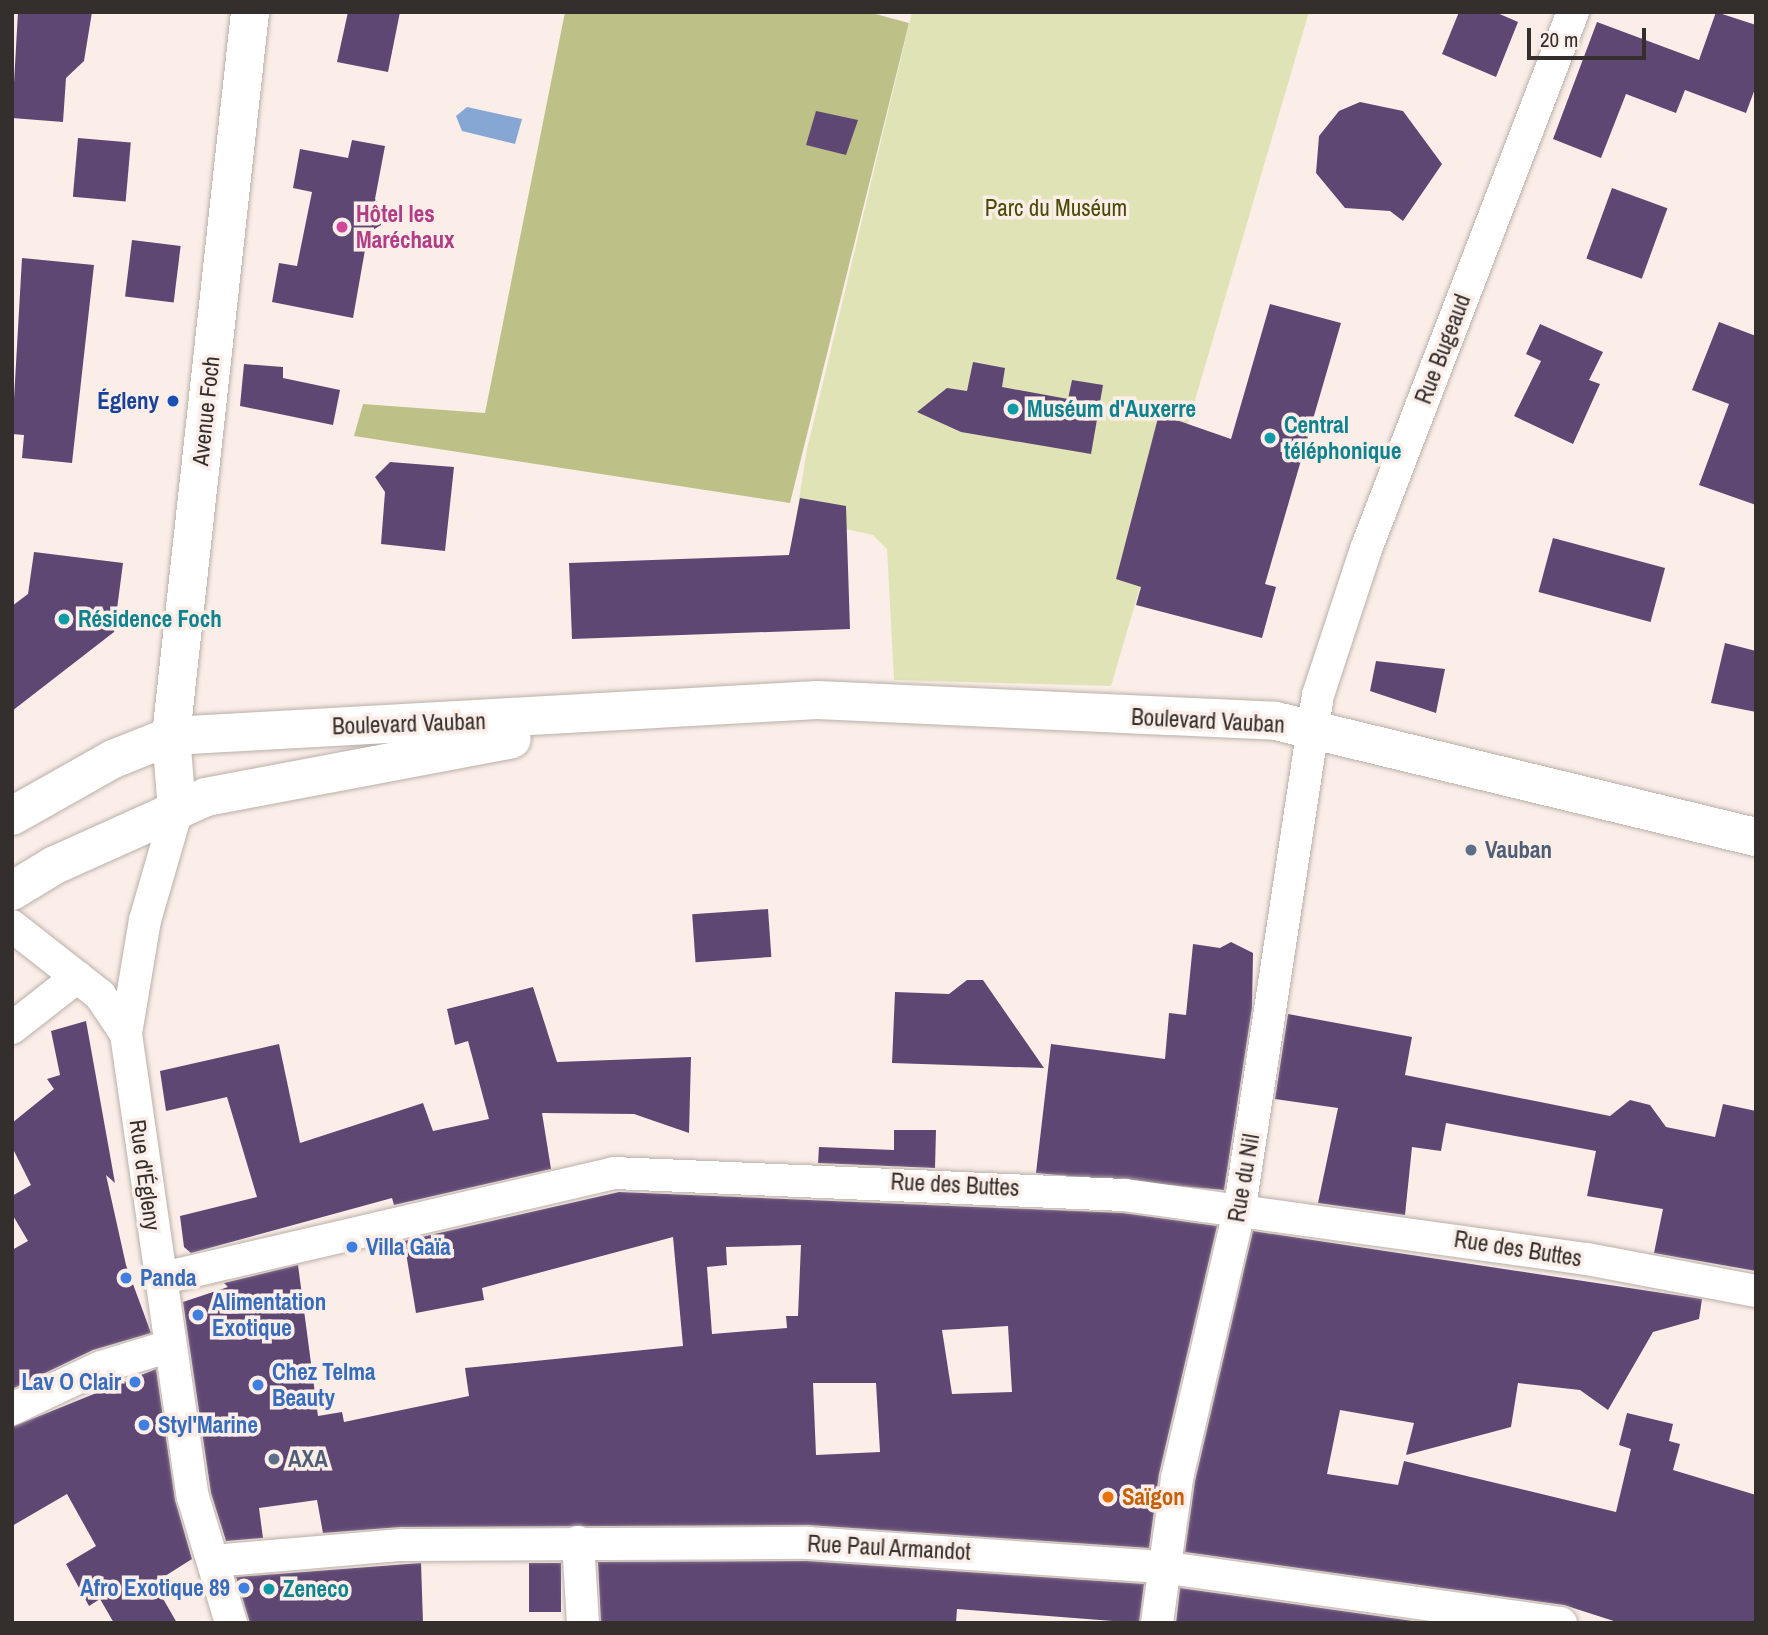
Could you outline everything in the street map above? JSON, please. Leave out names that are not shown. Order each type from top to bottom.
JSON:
[{"type":"main road","name":"Avenue Foch","points":[[177,810],[171,736],[250,12]]},
{"type":"main road","name":"Boulevard Vauban","points":[[12,816],[113,759],[171,736],[648,713],[817,700],[1276,721],[1756,837]]},
{"type":"main road","name":"Boulevard Vauban","points":[[12,891],[64,860],[177,810],[253,786],[648,713]]},
{"type":"street","name":"Rue Bugeaud","points":[[1311,729],[1366,549],[1573,12]]},
{"type":"street","name":"Rue du Nil","points":[[1157,1623],[1161,1567],[1240,1207],[1311,729]]},
{"type":"street","name":"Rue d'Égleny","points":[[177,810],[145,920],[126,1034],[159,1279],[193,1497],[231,1623]]},
{"type":"street","points":[[12,926],[100,995],[126,1034]]},
{"type":"street","points":[[12,1028],[77,977]]},
{"type":"street","name":"Rue des Buttes","points":[[159,1279],[614,1174],[877,1180],[1240,1207],[1756,1291]]},
{"type":"street","points":[[12,1409],[101,1367],[170,1346]]},
{"type":"street","points":[[578,1542],[583,1623]]},
{"type":"street","name":"Rue Paul Armandot","points":[[213,1561],[401,1545],[578,1542],[808,1543],[1161,1567],[1561,1623]]},
{"type":"green space","points":[[565,12],[868,12],[909,23],[790,503],[354,436],[363,404],[485,413]]},
{"type":"green space","name":"Parc du Muséum","points":[[912,12],[1309,12],[1111,686],[894,680],[887,549],[873,535],[796,518],[807,449]]},
{"type":"water","points":[[467,107],[522,119],[515,144],[462,131],[456,116]]},
{"type":"building","points":[[18,12],[92,12],[84,61],[66,78],[63,122],[12,118]]},
{"type":"building","points":[[348,12],[400,12],[388,72],[337,62]]},
{"type":"building","points":[[1459,12],[1495,12],[1518,22],[1496,77],[1442,54]]},
{"type":"building","points":[[1716,12],[1756,25],[1756,86],[1746,113],[1685,90],[1676,113],[1626,94],[1601,158],[1553,139],[1597,22],[1699,60]]},
{"type":"building","points":[[1360,102],[1403,111],[1442,164],[1403,221],[1390,211],[1345,208],[1316,173],[1319,136],[1339,111]]},
{"type":"building","points":[[816,111],[858,120],[846,155],[806,145]]},
{"type":"building","points":[[78,138],[131,143],[126,201],[73,197]]},
{"type":"building","name":"Hôtel les Maréchaux","points":[[352,140],[385,146],[375,199],[383,212],[381,225],[368,233],[353,318],[272,302],[279,263],[297,266],[312,192],[293,188],[300,149],[348,158]]},
{"type":"building","points":[[1612,188],[1667,208],[1642,279],[1586,258]]},
{"type":"building","points":[[132,240],[181,246],[174,303],[125,297]]},
{"type":"building","points":[[22,258],[94,265],[72,463],[22,458],[24,435],[12,434]]},
{"type":"building","name":"Central téléphonique","points":[[1270,304],[1341,323],[1265,584],[1276,587],[1262,638],[1136,605],[1141,587],[1116,579],[1159,414],[1231,439]]},
{"type":"building","points":[[1719,322],[1756,336],[1756,505],[1699,485],[1729,404],[1692,390]]},
{"type":"building","points":[[1540,324],[1603,352],[1589,380],[1600,384],[1573,444],[1514,416],[1541,361],[1526,354]]},
{"type":"building","name":"Muséum d'Auxerre","points":[[973,362],[1005,368],[1002,387],[1068,399],[1072,380],[1103,385],[1091,454],[961,432],[917,412],[947,388],[967,391]]},
{"type":"building","points":[[244,364],[283,367],[283,378],[340,390],[333,425],[240,406]]},
{"type":"building","points":[[390,462],[454,467],[445,551],[381,544],[385,492],[375,477]]},
{"type":"building","points":[[800,498],[846,506],[850,629],[572,639],[569,563],[789,555]]},
{"type":"building","points":[[1553,538],[1665,568],[1651,622],[1539,592]]},
{"type":"building","name":"Résidence Foch","points":[[34,552],[123,563],[114,632],[12,711],[12,606],[28,594]]},
{"type":"building","points":[[1725,643],[1756,651],[1756,712],[1711,703]]},
{"type":"building","points":[[1376,661],[1445,669],[1436,713],[1370,691]]},
{"type":"building","points":[[768,909],[771,957],[696,962],[692,914]]},
{"type":"building","points":[[1231,942],[1253,953],[1252,1008],[1224,1190],[1036,1173],[1051,1044],[1165,1059],[1169,1013],[1186,1015],[1193,944],[1220,948]]},
{"type":"building","points":[[967,980],[983,980],[1044,1068],[892,1063],[895,992],[949,994]]},
{"type":"building","points":[[533,987],[557,1062],[691,1057],[689,1133],[634,1114],[542,1113],[551,1169],[394,1205],[392,1198],[191,1253],[184,1247],[180,1216],[257,1197],[227,1097],[166,1111],[160,1071],[279,1044],[300,1143],[423,1103],[433,1131],[489,1119],[468,1041],[455,1045],[447,1009]]},
{"type":"building","points":[[1288,1014],[1412,1037],[1405,1075],[1610,1116],[1630,1100],[1650,1105],[1666,1127],[1715,1137],[1723,1104],[1756,1111],[1756,1271],[1654,1253],[1663,1209],[1587,1196],[1596,1151],[1446,1123],[1441,1151],[1412,1147],[1405,1215],[1318,1203],[1338,1108],[1275,1099]]},
{"type":"building","points":[[86,1021],[115,1183],[106,1175],[126,1265],[151,1333],[93,1350],[12,1389],[12,1250],[28,1241],[12,1214],[12,1196],[31,1185],[12,1147],[12,1123],[54,1089],[47,1079],[60,1075],[51,1031]]},
{"type":"building","points":[[894,1130],[936,1130],[935,1168],[818,1163],[819,1147],[894,1150]]},
{"type":"building","points":[[619,1192],[1123,1213],[1217,1226],[1159,1474],[1149,1548],[808,1525],[401,1527],[323,1533],[317,1500],[259,1508],[263,1538],[226,1541],[211,1493],[183,1302],[228,1287],[224,1283],[298,1265],[318,1416],[342,1412],[344,1422],[469,1396],[465,1368],[683,1346],[673,1237],[482,1288],[484,1300],[416,1313],[404,1241]],"holes":[[[801,1245],[798,1316],[786,1316],[787,1328],[712,1334],[707,1267],[727,1265],[726,1247]],[[1008,1326],[1012,1392],[952,1394],[942,1330]],[[813,1383],[876,1383],[880,1452],[816,1455]]]},
{"type":"building","points":[[1253,1231],[1702,1299],[1699,1319],[1653,1332],[1608,1410],[1580,1390],[1518,1383],[1511,1427],[1406,1455],[1414,1423],[1340,1410],[1327,1474],[1398,1485],[1404,1461],[1616,1512],[1631,1449],[1619,1445],[1627,1413],[1673,1424],[1669,1441],[1680,1444],[1673,1470],[1756,1495],[1756,1623],[1620,1623],[1564,1605],[1185,1552],[1195,1481]]},
{"type":"building","points":[[156,1369],[175,1500],[192,1559],[154,1583],[177,1623],[114,1623],[100,1599],[89,1606],[66,1564],[96,1546],[67,1494],[12,1526],[12,1427]]},
{"type":"building","points":[[807,1561],[1144,1584],[1139,1623],[957,1609],[956,1623],[601,1623],[598,1562]]},
{"type":"building","points":[[421,1563],[423,1623],[250,1623],[236,1577]]},
{"type":"building","points":[[529,1563],[561,1563],[561,1612],[529,1612]]},
{"type":"building","points":[[1180,1588],[1427,1623],[1176,1623]]},
{"type":"place","name":"Hôtel les Maréchaux","points":[[342,227]]},
{"type":"place","name":"Égleny","points":[[173,401]]},
{"type":"place","name":"Muséum d'Auxerre","points":[[1013,409]]},
{"type":"place","name":"Central téléphonique","points":[[1270,438]]},
{"type":"place","name":"Résidence Foch","points":[[64,619]]},
{"type":"place","name":"Vauban","points":[[1471,850]]},
{"type":"place","name":"Villa Gaïa","points":[[352,1247]]},
{"type":"place","name":"Panda","points":[[126,1278]]},
{"type":"place","name":"Alimentation Exotique","points":[[198,1315]]},
{"type":"place","name":"Lav O Clair","points":[[135,1382]]},
{"type":"place","name":"Chez Telma Beauty","points":[[258,1385]]},
{"type":"place","name":"Styl'Marine","points":[[144,1425]]},
{"type":"place","name":"AXA","points":[[274,1459]]},
{"type":"place","name":"Saïgon","points":[[1108,1497]]},
{"type":"place","name":"Afro Exotique 89","points":[[244,1588]]},
{"type":"place","name":"Zeneco","points":[[269,1589]]}]
